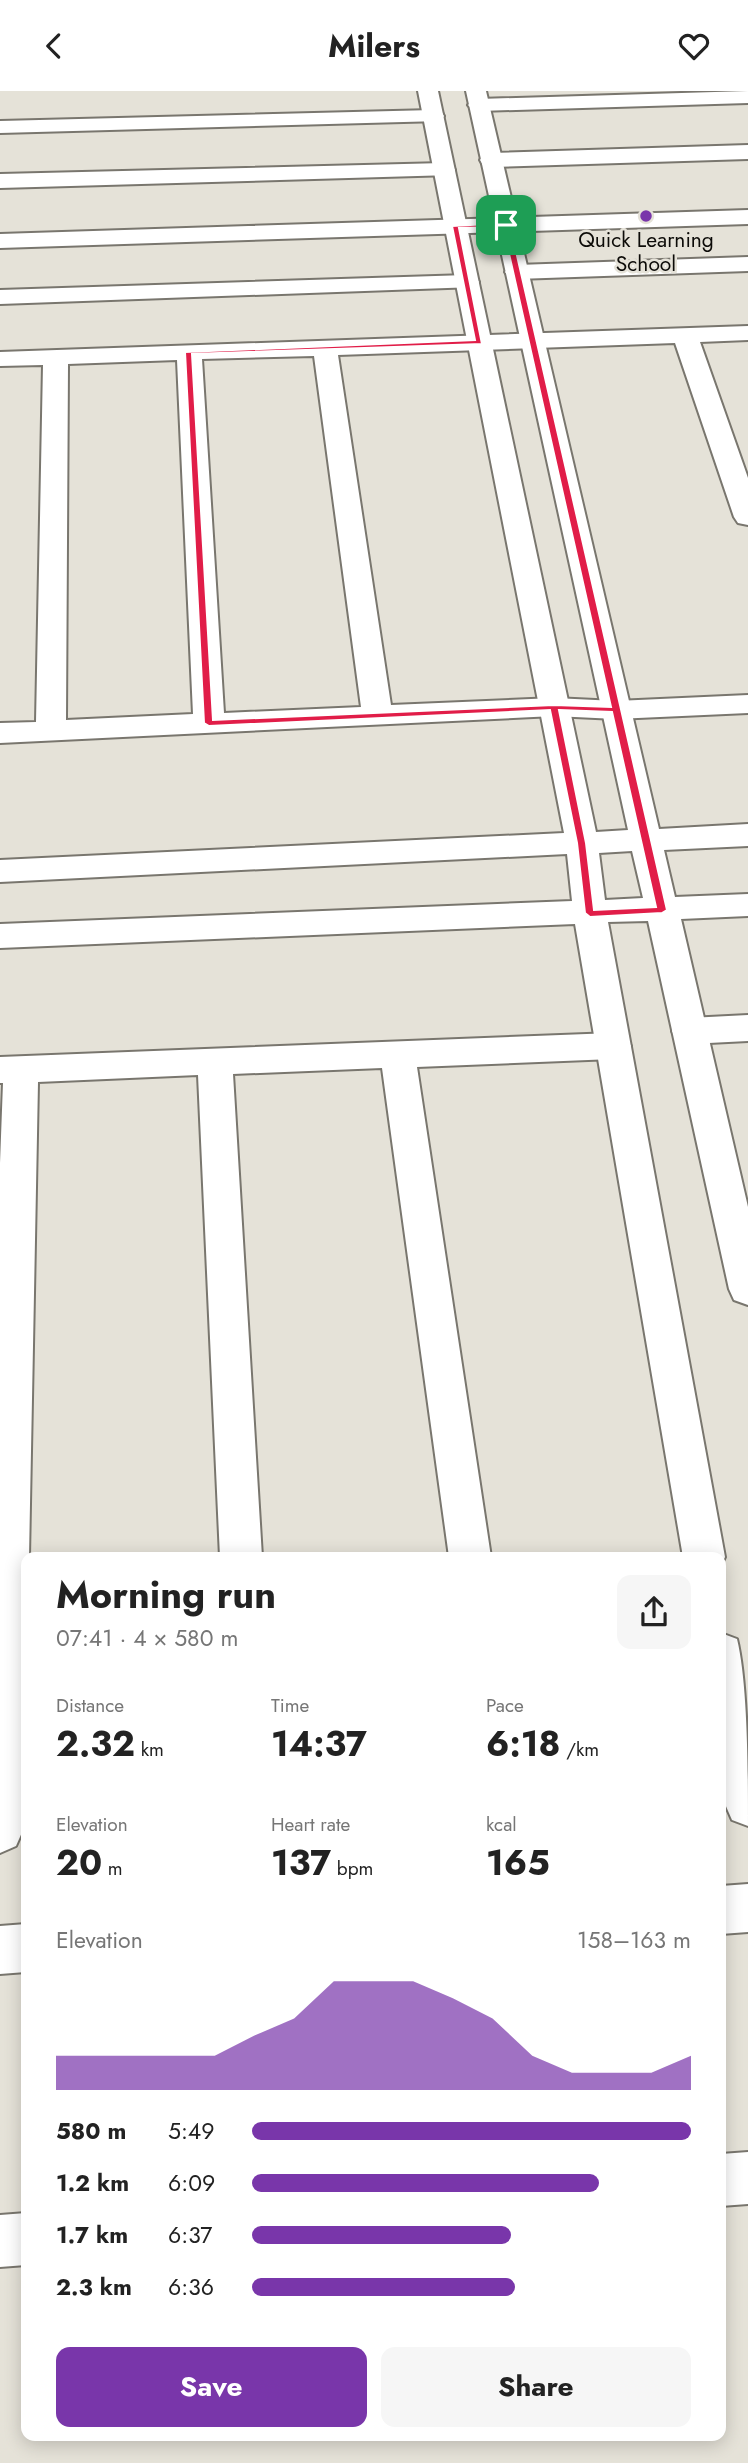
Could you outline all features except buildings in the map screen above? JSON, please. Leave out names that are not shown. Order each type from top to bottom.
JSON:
[{"type":"street","points":[[748,97],[477,98],[748,1289]]},
{"type":"street","points":[[0,127],[431,104],[582,843],[590,913],[612,1046],[703,1552]]},
{"type":"street","points":[[491,160],[748,152]]},
{"type":"street","points":[[0,181],[444,170]]},
{"type":"street","points":[[0,241],[748,217]]},
{"type":"street","points":[[517,272],[748,264]]},
{"type":"street","points":[[0,297],[467,282]]},
{"type":"street","points":[[0,359],[748,333]]},
{"type":"street","points":[[685,335],[748,517]]},
{"type":"street","points":[[325,348],[377,716]]},
{"type":"street","points":[[189,352],[209,723]]},
{"type":"street","points":[[51,731],[56,357]]},
{"type":"street","points":[[0,733],[554,708],[616,710],[748,704]]},
{"type":"street","points":[[0,871],[748,835]]},
{"type":"street","points":[[0,936],[748,905]]},
{"type":"street","points":[[689,1031],[748,1028]]},
{"type":"street","points":[[0,1830],[11,1069],[612,1046]]},
{"type":"street","points":[[398,1054],[470,1552]]},
{"type":"street","points":[[215,1061],[242,1552]]},
{"type":"street","points":[[726,1681],[748,1804]]},
{"type":"street","points":[[726,1910],[748,1908]]},
{"type":"street","points":[[0,1950],[21,1948]]},
{"type":"street","points":[[726,2180],[748,2178]]},
{"type":"street","points":[[0,2241],[21,2239]]},
{"type":"place","name":"Quick Learning School","points":[[646,216]]},
{"type":"route","points":[[506,225],[456,226],[479,342],[189,352],[209,723],[554,708],[616,710],[662,910],[590,913],[582,843],[554,708],[616,710],[506,225]]}]
